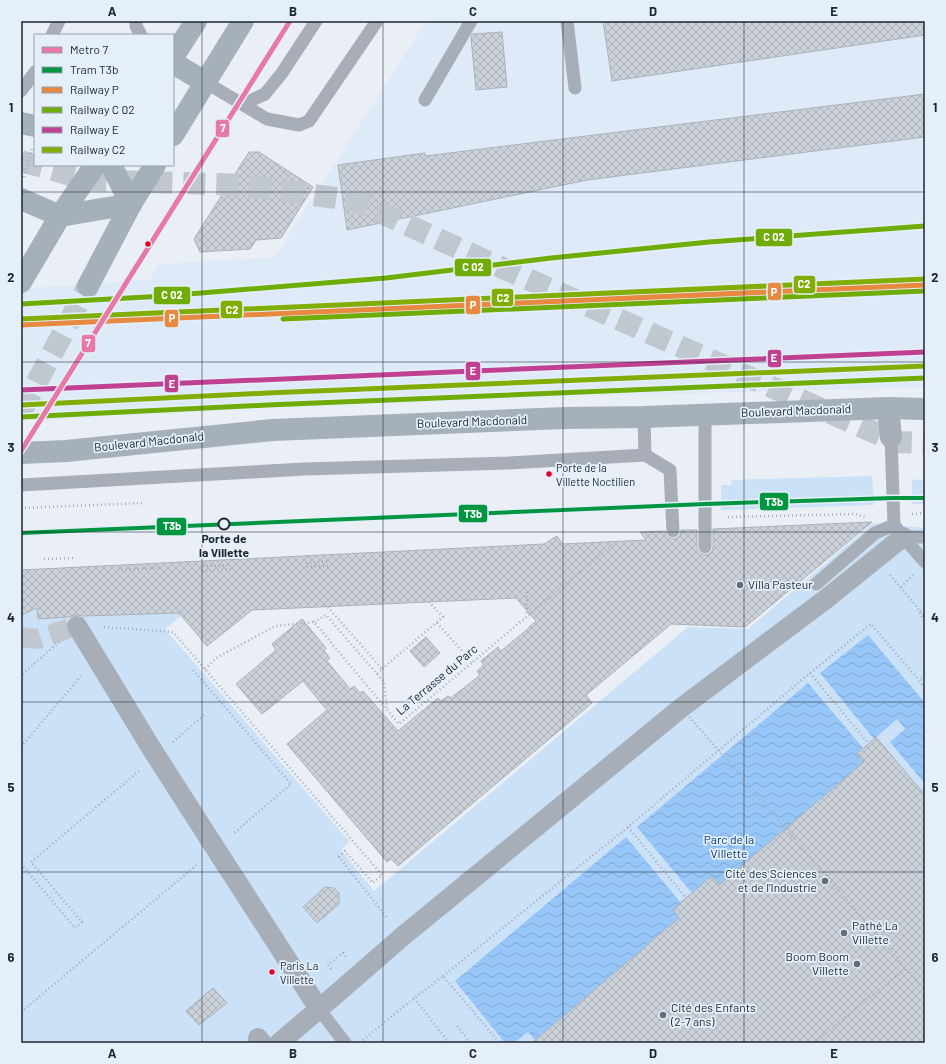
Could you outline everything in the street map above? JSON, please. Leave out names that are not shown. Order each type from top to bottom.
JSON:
[{"type":"main road","points":[[174,55],[196,21]]},
{"type":"main road","points":[[174,133],[243,21]]},
{"type":"main road","points":[[174,64],[205,82]]},
{"type":"main road","points":[[21,123],[34,136]]},
{"type":"main road","points":[[21,282],[60,216],[94,166]]},
{"type":"main road","points":[[112,166],[131,204]]},
{"type":"main road","points":[[88,286],[131,204],[154,166]]},
{"type":"main road","points":[[22,191],[60,216],[131,204]]},
{"type":"main road","name":"Boulevard Macdonald","points":[[21,454],[66,451],[273,430],[565,418],[644,417],[888,408],[925,409]]},
{"type":"street","points":[[888,408],[891,437]]},
{"type":"street","points":[[279,1043],[319,1009],[351,963],[403,936],[681,708],[826,598],[898,531]]},
{"type":"street","points":[[77,626],[213,846],[319,1009]]},
{"type":"lane","points":[[52,34],[59,21]]},
{"type":"lane","points":[[136,21],[136,26],[140,34]]},
{"type":"lane","points":[[243,104],[265,94],[282,73],[316,21]]},
{"type":"lane","points":[[205,82],[267,119],[299,125],[309,121],[377,21]]},
{"type":"lane","points":[[425,100],[471,21]]},
{"type":"lane","points":[[567,21],[575,88]]},
{"type":"lane","points":[[21,91],[34,73]]},
{"type":"lane","points":[[704,547],[706,524],[705,415]]},
{"type":"lane","points":[[644,417],[645,455]]},
{"type":"lane","points":[[891,437],[898,531],[921,567]]},
{"type":"lane","points":[[21,485],[305,469],[509,463],[645,455],[670,470],[672,531]]},
{"type":"lane","points":[[816,584],[875,533],[898,531],[925,537]]},
{"type":"lane","points":[[319,1009],[345,1043]]},
{"type":"path","points":[[22,191],[34,136]]},
{"type":"path","points":[[21,508],[143,503]]},
{"type":"path","points":[[728,517],[855,514],[867,517]]},
{"type":"path","name":"La Terrasse du Parc","points":[[314,622],[400,724],[613,544]]},
{"type":"path","points":[[44,559],[76,558]]},
{"type":"path","points":[[306,563],[330,561]]},
{"type":"path","points":[[202,570],[230,567],[203,566]]},
{"type":"path","points":[[307,568],[331,566]]},
{"type":"path","points":[[901,587],[921,567]]},
{"type":"path","points":[[118,570],[159,568]]},
{"type":"path","points":[[887,572],[925,616]]},
{"type":"path","points":[[527,592],[527,616]]},
{"type":"path","points":[[377,674],[443,617],[429,602]]},
{"type":"path","points":[[328,607],[382,670]]},
{"type":"path","points":[[918,607],[925,622]]},
{"type":"path","points":[[205,669],[216,658],[275,626],[314,622],[326,615],[384,682],[387,709]]},
{"type":"path","points":[[437,623],[472,662]]},
{"type":"path","points":[[360,1043],[628,827],[810,673],[871,624],[925,689]]},
{"type":"path","points":[[21,678],[26,671],[77,626],[173,632],[382,875],[373,883],[345,852],[339,857],[403,936]]},
{"type":"path","points":[[21,747],[97,658]]},
{"type":"path","points":[[21,1012],[213,846],[291,784],[193,670]]},
{"type":"path","points":[[810,673],[868,743]]},
{"type":"path","points":[[919,680],[925,676]]},
{"type":"path","points":[[681,708],[925,991]]},
{"type":"path","points":[[21,864],[75,928],[82,922],[31,862],[155,754],[204,715]]},
{"type":"path","points":[[911,800],[925,788]]},
{"type":"path","points":[[628,827],[686,898]]},
{"type":"path","points":[[330,967],[328,965],[343,953],[351,963]]},
{"type":"path","points":[[814,1043],[906,968]]},
{"type":"path","points":[[443,976],[498,1042]]},
{"type":"path","points":[[414,998],[449,1043]]},
{"type":"path","points":[[457,1026],[471,1043]]},
{"type":"shaded area","points":[[426,21],[925,21],[925,387],[419,401],[21,421],[21,288],[152,279],[152,274],[158,264],[275,257]]},
{"type":"green space","points":[[872,476],[874,505],[721,510],[721,485],[732,485],[731,480]]},
{"type":"green space","points":[[925,479],[925,504],[912,504],[912,480]]},
{"type":"green space","name":"Parc de la Villette","points":[[873,523],[925,528],[925,1043],[21,1043],[21,615],[25,611],[37,608],[38,619],[98,615],[185,613],[165,629],[349,841],[341,850],[374,891],[688,627],[748,629]]},
{"type":"water","points":[[868,635],[925,703],[925,784],[890,742],[905,729],[897,719],[874,739],[820,673]]},
{"type":"water","points":[[808,683],[863,748],[857,754],[864,762],[719,885],[712,876],[692,893],[637,827]]},
{"type":"water","points":[[626,837],[681,903],[673,909],[679,918],[535,1040],[528,1032],[514,1043],[505,1043],[455,981]]},
{"type":"building","points":[[603,21],[925,21],[925,35],[612,81]]},
{"type":"building","points":[[502,32],[507,87],[476,90],[471,38],[472,34]]},
{"type":"building","points":[[925,94],[925,137],[587,180],[347,230],[338,165],[425,153],[425,156]]},
{"type":"building","points":[[249,152],[259,152],[313,187],[281,238],[256,240],[250,249],[200,252],[194,239]]},
{"type":"building","points":[[872,522],[745,627],[671,624],[586,695],[592,703],[398,866],[391,859],[387,862],[287,744],[327,710],[303,681],[262,714],[236,684],[276,650],[272,644],[302,619],[326,648],[324,651],[330,658],[327,661],[350,689],[354,686],[360,693],[363,691],[398,731],[438,698],[441,701],[448,696],[451,698],[480,675],[477,671],[484,665],[481,661],[498,647],[501,651],[536,621],[516,598],[252,610],[207,646],[179,613],[76,615],[70,617],[38,619],[37,608],[21,615],[21,570],[544,544],[557,536],[563,544],[646,540],[640,532],[665,531],[669,538],[674,539],[680,535],[681,530],[697,530],[698,551],[705,555],[712,551],[713,529]]},
{"type":"building","points":[[426,637],[440,653],[424,667],[410,651]]},
{"type":"building","name":"Cité des Sciences et de l'Industrie","points":[[876,737],[925,795],[925,1043],[532,1043],[679,918],[673,909],[712,876],[719,885],[864,762],[857,754]]},
{"type":"building","points":[[325,887],[334,888],[339,893],[339,904],[317,923],[303,907]]},
{"type":"building","points":[[213,988],[227,1003],[199,1025],[186,1011]]},
{"type":"tunnel","points":[[21,161],[34,165]]},
{"type":"tunnel","points":[[39,166],[88,180],[245,185],[356,201],[462,250],[896,442],[925,443]]},
{"type":"tunnel","points":[[21,412],[88,286]]},
{"type":"tunnel","points":[[21,637],[37,639],[77,626]]},
{"type":"metro line","name":"7","points":[[21,451],[290,21]]},
{"type":"tram line","name":"T3b","points":[[21,533],[705,504],[925,498]]},
{"type":"rail line","name":"C2","points":[[21,319],[925,279]]},
{"type":"rail line","name":"P","points":[[21,325],[925,285]]},
{"type":"rail line","name":"E","points":[[21,390],[925,352]]},
{"type":"rail line","name":"C2","points":[[21,405],[267,393],[925,366]]},
{"type":"transit line","points":[[21,304],[164,296],[386,278],[551,258],[709,242],[925,226]]},
{"type":"transit line","points":[[283,319],[925,291]]},
{"type":"transit line","points":[[21,417],[267,405],[925,378]]},
{"type":"place","name":"Porte de la Villette Noctilien","points":[[549,474]]},
{"type":"place","name":"Porte de la Villette","points":[[224,524]]},
{"type":"place","name":"Villa Pasteur","points":[[740,585]]},
{"type":"place","name":"Cité des Sciences et de l'Industrie","points":[[825,881]]},
{"type":"place","name":"Pathé La Villette","points":[[844,933]]},
{"type":"place","name":"Boom Boom Villette","points":[[857,964]]},
{"type":"place","name":"Paris La Villette","points":[[272,972]]},
{"type":"place","name":"Cité des Enfants (2-7 ans)","points":[[663,1015]]}]
